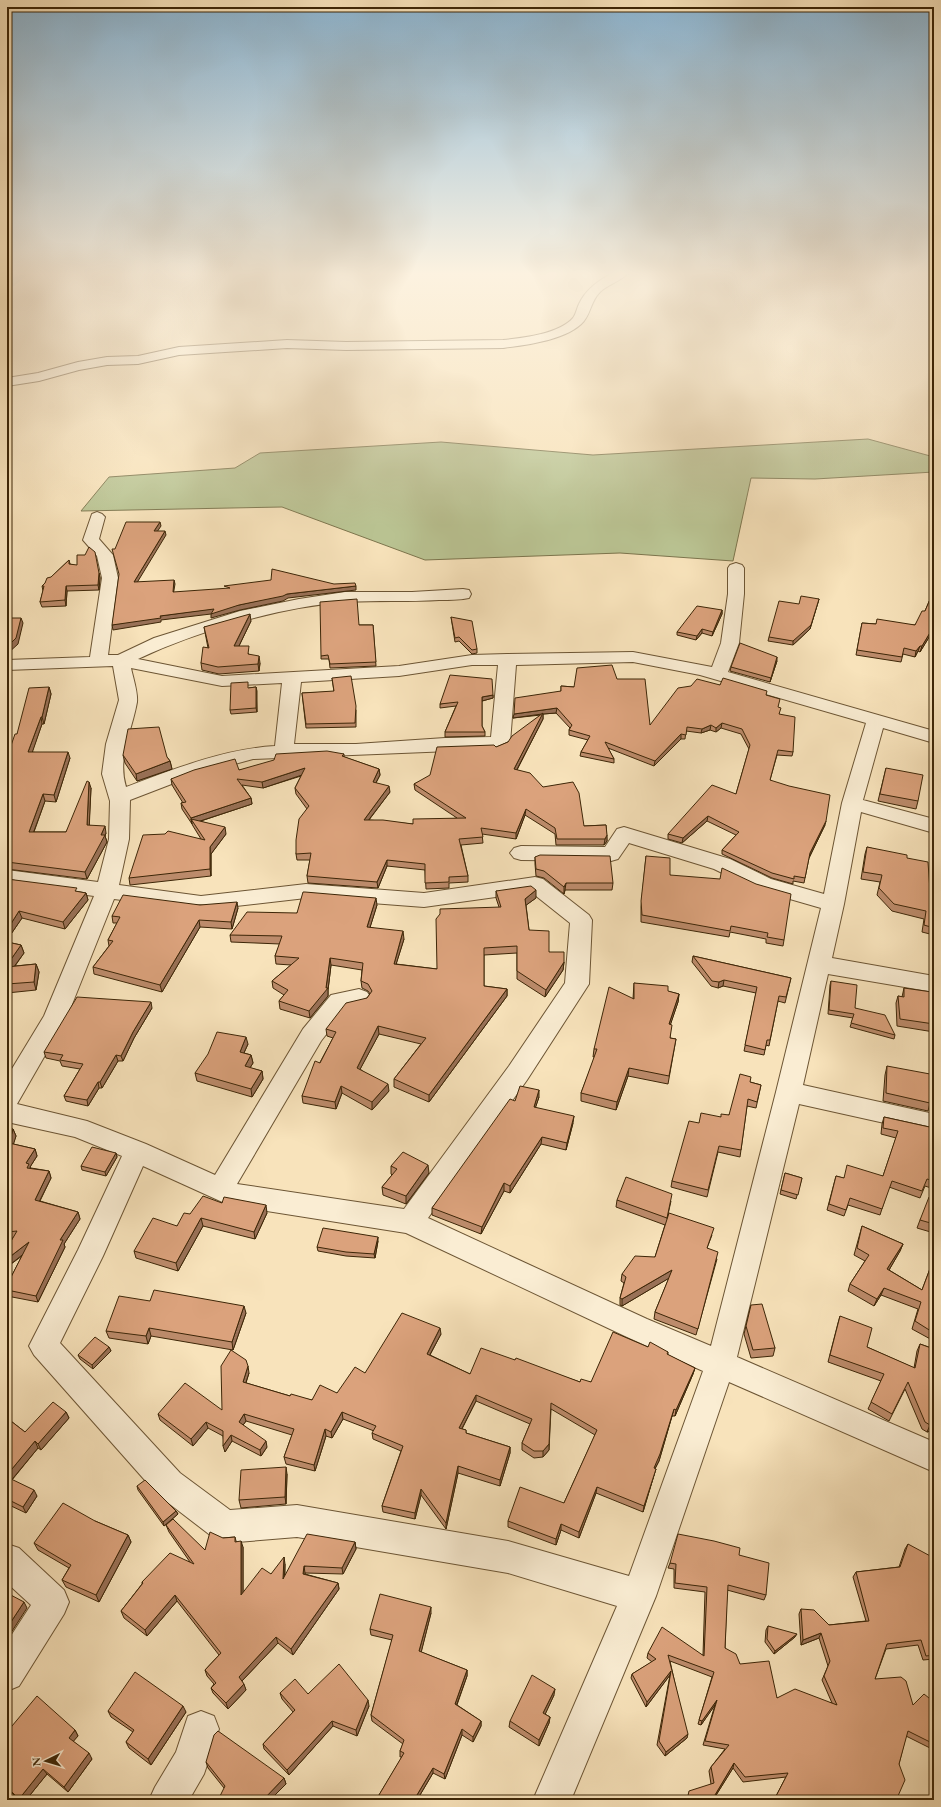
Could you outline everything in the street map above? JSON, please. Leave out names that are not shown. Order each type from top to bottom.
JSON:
[{"type":"street","points":[[7,382],[39,377],[92,363],[138,360],[150,357]]},
{"type":"street","points":[[97,517],[91,540],[105,555],[110,578],[98,661]]},
{"type":"street","points":[[718,675],[730,643],[736,594],[736,568]]},
{"type":"street","points":[[121,660],[160,642],[182,635],[246,615],[299,604],[345,597],[412,597],[463,594]]},
{"type":"street","points":[[7,665],[59,664],[121,660],[177,673],[222,681],[399,671],[472,660],[633,657],[718,675],[934,737]]},
{"type":"street","points":[[7,1099],[55,1017],[107,890],[119,839],[120,801],[112,774],[116,744],[128,700],[121,660]]},
{"type":"street","points":[[119,797],[188,771],[252,753],[500,743],[507,660]]},
{"type":"street","points":[[284,751],[292,677]]},
{"type":"street","points":[[552,1800],[639,1596],[721,1363],[789,1092],[819,964],[833,904],[852,803],[876,721]]},
{"type":"street","points":[[852,803],[934,826]]},
{"type":"street","points":[[410,1222],[518,1073],[577,984],[581,920],[535,884],[518,848],[611,854],[624,834],[722,864],[763,884],[833,904]]},
{"type":"street","points":[[7,877],[201,903],[306,891],[424,900],[535,884]]},
{"type":"street","points":[[819,964],[934,984]]},
{"type":"street","points":[[220,1190],[312,1034],[339,1000],[359,998]]},
{"type":"street","points":[[789,1092],[934,1124]]},
{"type":"street","points":[[7,1112],[78,1128],[137,1151],[229,1194],[410,1222],[586,1305],[934,1457]]},
{"type":"street","points":[[137,1151],[89,1256],[44,1346],[169,1484],[225,1527],[297,1521],[508,1557],[639,1596]]},
{"type":"street","points":[[7,1560],[52,1602],[7,1674]]},
{"type":"street","points":[[168,1800],[191,1761],[202,1729]]},
{"type":"green space","points":[[868,439],[934,457],[934,472],[815,479],[751,478],[733,561],[620,553],[425,560],[282,507],[81,511],[109,477],[235,468],[260,453],[441,442],[593,455]]},
{"type":"building","points":[[126,522],[160,522],[154,531],[165,531],[134,582],[174,580],[173,592],[230,588],[224,586],[271,580],[272,569],[334,584],[355,583],[356,586],[287,594],[239,605],[211,614],[214,609],[160,616],[161,618],[112,625],[119,574],[112,549],[115,549]]},
{"type":"building","points":[[89,547],[95,552],[99,573],[98,585],[66,586],[65,600],[40,602],[44,586],[42,586],[47,578],[51,577],[69,560],[69,564],[77,565],[77,555],[85,555]]},
{"type":"building","points":[[934,590],[934,626],[922,646],[920,646],[916,651],[904,648],[902,657],[857,650],[862,623],[876,624],[877,619],[915,625],[922,611],[925,611]]},
{"type":"building","points":[[801,596],[819,599],[811,625],[793,641],[769,637],[779,601],[799,604]]},
{"type":"building","points":[[357,599],[359,625],[373,625],[376,662],[330,664],[328,655],[321,656],[320,602]]},
{"type":"building","points":[[697,606],[722,610],[713,632],[702,629],[697,636],[677,632]]},
{"type":"building","points":[[250,614],[234,646],[249,646],[248,654],[259,656],[258,664],[218,667],[201,663],[203,647],[209,648],[204,627]]},
{"type":"building","points":[[451,617],[472,621],[477,649],[472,650],[459,637],[455,638]]},
{"type":"building","points":[[7,618],[21,618],[16,638],[7,647]]},
{"type":"building","points":[[740,643],[777,657],[771,678],[731,667]]},
{"type":"building","points":[[612,665],[617,679],[645,679],[650,725],[678,688],[691,686],[697,679],[720,685],[723,678],[767,691],[766,695],[780,699],[778,707],[781,708],[779,714],[795,717],[793,752],[778,750],[770,780],[789,786],[830,795],[826,821],[810,853],[805,878],[794,876],[794,879],[772,873],[722,850],[739,832],[708,816],[683,838],[668,834],[712,785],[736,794],[750,745],[742,729],[722,723],[716,728],[711,725],[702,729],[687,727],[686,735],[681,734],[655,761],[605,742],[614,759],[581,752],[590,736],[569,730],[572,725],[557,708],[514,714],[515,698],[561,691],[561,686],[574,687],[577,668]]},
{"type":"building","points":[[450,675],[492,679],[493,695],[482,697],[482,726],[485,732],[445,732],[458,702],[440,704]]},
{"type":"building","points":[[351,676],[356,706],[355,723],[306,724],[302,693],[334,691],[332,678]]},
{"type":"building","points":[[248,682],[248,688],[256,687],[256,708],[230,710],[231,683]]},
{"type":"building","points":[[49,687],[42,717],[28,752],[68,752],[54,795],[43,794],[29,832],[66,832],[87,781],[89,782],[87,825],[105,826],[101,835],[105,835],[85,872],[7,862],[7,757],[15,734],[17,734],[29,688]]},
{"type":"building","points":[[543,713],[514,769],[530,773],[543,787],[573,782],[579,793],[584,826],[606,825],[607,835],[605,839],[557,839],[555,828],[526,809],[516,833],[481,828],[483,837],[459,839],[468,876],[449,877],[449,882],[425,883],[425,864],[387,860],[377,882],[307,876],[311,853],[296,854],[299,819],[309,806],[295,788],[305,768],[262,782],[237,779],[251,798],[191,818],[181,803],[186,802],[171,779],[194,770],[235,759],[239,770],[274,760],[276,754],[327,751],[344,754],[342,756],[379,769],[373,782],[389,786],[364,820],[383,820],[413,824],[413,819],[466,818],[414,784],[430,775],[437,747],[494,745],[496,747],[508,742],[512,736]]},
{"type":"building","points":[[159,727],[167,757],[170,761],[136,774],[123,755],[128,729]]},
{"type":"building","points":[[886,768],[923,775],[918,801],[880,794]]},
{"type":"building","points":[[191,819],[225,827],[210,847],[210,869],[129,878],[143,835],[165,834],[168,831],[205,840]]},
{"type":"building","points":[[867,847],[907,855],[907,858],[928,862],[931,905],[934,906],[934,928],[924,925],[926,911],[894,904],[879,888],[882,875],[863,872]]},
{"type":"building","points":[[540,855],[610,856],[613,883],[566,883],[564,887],[544,871],[536,869],[535,857]]},
{"type":"building","points":[[646,856],[670,858],[670,875],[720,879],[722,868],[756,884],[791,894],[784,940],[767,937],[768,933],[731,926],[730,931],[642,915],[641,901]]},
{"type":"building","points":[[7,879],[77,888],[75,891],[86,893],[63,922],[19,911],[7,930]]},
{"type":"building","points":[[531,886],[536,890],[525,899],[529,930],[549,931],[549,952],[564,952],[564,962],[546,990],[517,971],[517,946],[484,948],[484,986],[507,989],[429,1095],[394,1079],[426,1038],[378,1026],[357,1068],[388,1084],[372,1102],[341,1086],[335,1102],[302,1096],[315,1061],[320,1063],[336,1032],[326,1029],[346,1003],[367,998],[372,991],[368,984],[361,981],[363,963],[330,958],[326,988],[328,988],[309,1011],[279,1001],[288,990],[272,981],[299,958],[275,956],[282,936],[230,935],[247,912],[297,913],[303,892],[376,898],[367,927],[403,931],[394,964],[437,969],[436,919],[440,914],[440,909],[501,907],[496,891]]},
{"type":"building","points":[[123,895],[200,905],[237,902],[231,922],[199,920],[160,985],[93,967],[113,941],[108,940],[120,917],[112,916]]},
{"type":"building","points":[[7,942],[21,945],[7,965]]},
{"type":"building","points":[[693,956],[791,978],[786,997],[779,996],[770,1040],[767,1040],[765,1050],[745,1045],[757,987],[724,980],[719,982],[712,981]]},
{"type":"building","points":[[36,964],[34,982],[7,984],[7,967]]},
{"type":"building","points":[[831,981],[857,985],[855,1008],[885,1015],[895,1035],[851,1023],[854,1014],[829,1010]]},
{"type":"building","points":[[634,983],[668,986],[668,991],[679,994],[669,1024],[672,1025],[670,1038],[676,1039],[669,1076],[629,1068],[617,1102],[581,1093],[597,1049],[594,1049],[609,987],[634,999]]},
{"type":"building","points":[[904,988],[932,992],[931,996],[934,997],[934,1024],[900,1019],[898,996],[904,997]]},
{"type":"building","points":[[77,997],[151,1002],[121,1056],[116,1055],[87,1100],[64,1096],[83,1064],[60,1060],[63,1055],[44,1052]]},
{"type":"building","points":[[217,1032],[246,1037],[240,1052],[251,1055],[245,1066],[262,1071],[251,1089],[195,1073],[208,1054]]},
{"type":"building","points":[[887,1066],[930,1074],[930,1103],[886,1093]]},
{"type":"building","points":[[740,1074],[751,1077],[750,1082],[761,1085],[757,1102],[748,1099],[741,1150],[719,1146],[708,1190],[672,1181],[689,1121],[699,1123],[701,1113],[721,1117],[721,1114],[729,1115]]},
{"type":"building","points":[[520,1086],[539,1090],[534,1107],[574,1116],[567,1143],[542,1137],[510,1186],[504,1183],[482,1227],[432,1208],[510,1099],[515,1101]]},
{"type":"building","points":[[884,1117],[934,1128],[934,1181],[927,1179],[922,1191],[892,1181],[882,1209],[850,1198],[846,1210],[829,1204],[836,1176],[844,1178],[847,1165],[883,1176],[898,1131],[883,1128]]},
{"type":"building","points":[[7,1129],[13,1129],[9,1143],[35,1149],[26,1163],[29,1164],[27,1168],[49,1171],[35,1200],[78,1212],[60,1240],[63,1240],[36,1296],[7,1290],[7,1285],[29,1242],[7,1259],[7,1248],[17,1231],[7,1232]]},
{"type":"building","points":[[92,1147],[116,1153],[105,1172],[81,1166]]},
{"type":"building","points":[[403,1152],[428,1165],[406,1196],[382,1187],[397,1169],[391,1166]]},
{"type":"building","points":[[785,1173],[802,1178],[798,1195],[781,1190]]},
{"type":"building","points":[[626,1177],[672,1194],[667,1218],[617,1200]]},
{"type":"building","points":[[203,1196],[222,1203],[224,1197],[266,1205],[254,1232],[201,1218],[176,1263],[134,1251],[153,1218],[177,1226],[184,1213],[190,1214]]},
{"type":"building","points":[[929,1197],[934,1200],[934,1224],[920,1220]]},
{"type":"building","points":[[669,1213],[714,1228],[707,1248],[718,1252],[698,1329],[655,1312],[672,1270],[622,1299],[620,1298],[626,1277],[622,1274],[635,1256],[655,1257]]},
{"type":"building","points":[[862,1226],[903,1244],[887,1269],[922,1290],[934,1258],[934,1333],[915,1321],[921,1302],[884,1288],[877,1299],[850,1284],[869,1255],[857,1248]]},
{"type":"building","points":[[323,1228],[378,1237],[374,1254],[346,1252],[317,1247]]},
{"type":"building","points":[[154,1290],[244,1306],[232,1342],[149,1328],[146,1336],[106,1331],[119,1296],[150,1301]]},
{"type":"building","points":[[762,1304],[775,1348],[753,1350],[746,1326],[751,1305]]},
{"type":"building","points":[[402,1313],[440,1328],[427,1354],[470,1374],[481,1348],[515,1360],[516,1358],[580,1382],[581,1379],[591,1382],[613,1332],[648,1347],[650,1342],[668,1352],[667,1354],[695,1368],[676,1410],[674,1409],[654,1468],[656,1469],[644,1506],[597,1487],[579,1532],[561,1524],[556,1539],[508,1521],[520,1487],[564,1503],[597,1430],[551,1403],[549,1444],[543,1451],[534,1451],[522,1443],[532,1419],[476,1395],[459,1428],[466,1430],[466,1433],[510,1447],[500,1480],[458,1466],[446,1523],[421,1489],[415,1513],[382,1506],[403,1446],[372,1433],[376,1426],[342,1412],[331,1432],[325,1429],[314,1465],[284,1457],[294,1429],[244,1414],[239,1422],[266,1441],[260,1450],[231,1435],[223,1446],[223,1431],[206,1422],[191,1439],[158,1414],[185,1383],[222,1410],[221,1366],[231,1350],[246,1360],[248,1366],[243,1382],[290,1396],[291,1394],[312,1400],[320,1385],[337,1393],[355,1367],[365,1373]]},
{"type":"building","points":[[840,1316],[872,1328],[867,1347],[915,1368],[920,1344],[934,1349],[934,1424],[930,1425],[925,1422],[908,1382],[892,1414],[871,1402],[884,1374],[830,1355]]},
{"type":"building","points":[[95,1337],[109,1347],[92,1365],[78,1355]]},
{"type":"building","points":[[53,1402],[66,1412],[38,1444],[35,1441],[7,1475],[7,1418],[25,1432]]},
{"type":"building","points":[[286,1467],[285,1497],[239,1500],[241,1470]]},
{"type":"building","points":[[7,1477],[34,1490],[23,1507],[7,1499]]},
{"type":"building","points":[[145,1480],[176,1511],[163,1522],[137,1486]]},
{"type":"building","points":[[63,1503],[95,1521],[128,1535],[96,1595],[62,1580],[71,1565],[34,1543]]},
{"type":"building","points":[[173,1519],[205,1550],[210,1532],[223,1538],[235,1537],[235,1542],[241,1541],[241,1595],[262,1568],[271,1574],[284,1557],[283,1579],[307,1534],[355,1542],[342,1568],[304,1566],[303,1574],[338,1583],[291,1649],[276,1637],[239,1677],[244,1684],[226,1703],[211,1688],[216,1683],[205,1670],[221,1653],[175,1595],[145,1630],[121,1611],[143,1583],[142,1582],[170,1553],[194,1564],[166,1525]]},
{"type":"building","points":[[678,1534],[740,1548],[739,1555],[769,1563],[766,1595],[728,1585],[725,1648],[736,1654],[740,1664],[769,1661],[777,1698],[795,1689],[837,1705],[824,1676],[830,1661],[821,1633],[803,1640],[801,1609],[814,1610],[829,1625],[869,1621],[856,1572],[900,1567],[908,1544],[934,1558],[934,1593],[931,1602],[934,1601],[934,1655],[926,1656],[921,1640],[887,1644],[875,1679],[901,1677],[906,1681],[913,1705],[924,1694],[934,1702],[934,1744],[908,1731],[899,1764],[905,1780],[898,1796],[892,1800],[774,1800],[788,1773],[745,1777],[734,1763],[712,1800],[687,1800],[689,1791],[714,1783],[711,1767],[729,1745],[705,1741],[717,1700],[702,1721],[699,1720],[714,1672],[668,1655],[688,1734],[666,1752],[659,1741],[671,1671],[647,1702],[632,1674],[656,1659],[648,1653],[662,1627],[704,1656],[707,1587],[675,1583],[676,1564],[670,1563]]},
{"type":"building","points":[[7,1593],[24,1602],[7,1628]]},
{"type":"building","points":[[380,1594],[431,1607],[419,1651],[467,1670],[455,1704],[481,1721],[473,1737],[462,1729],[444,1774],[433,1768],[414,1800],[376,1800],[404,1753],[400,1751],[404,1740],[371,1715],[393,1635],[370,1629]]},
{"type":"building","points":[[768,1626],[797,1634],[775,1651],[767,1639]]},
{"type":"building","points":[[339,1664],[368,1700],[356,1730],[332,1721],[287,1770],[263,1744],[295,1710],[280,1693],[295,1679],[308,1694]]},
{"type":"building","points":[[135,1672],[183,1706],[148,1759],[126,1742],[134,1730],[108,1711]]},
{"type":"building","points":[[532,1675],[555,1689],[543,1713],[550,1717],[539,1740],[510,1721]]},
{"type":"building","points":[[37,1696],[75,1730],[69,1738],[89,1753],[64,1787],[43,1769],[19,1799],[7,1787],[7,1732]]},
{"type":"building","points":[[218,1731],[284,1778],[263,1800],[218,1800],[225,1786],[206,1762],[214,1735]]}]
